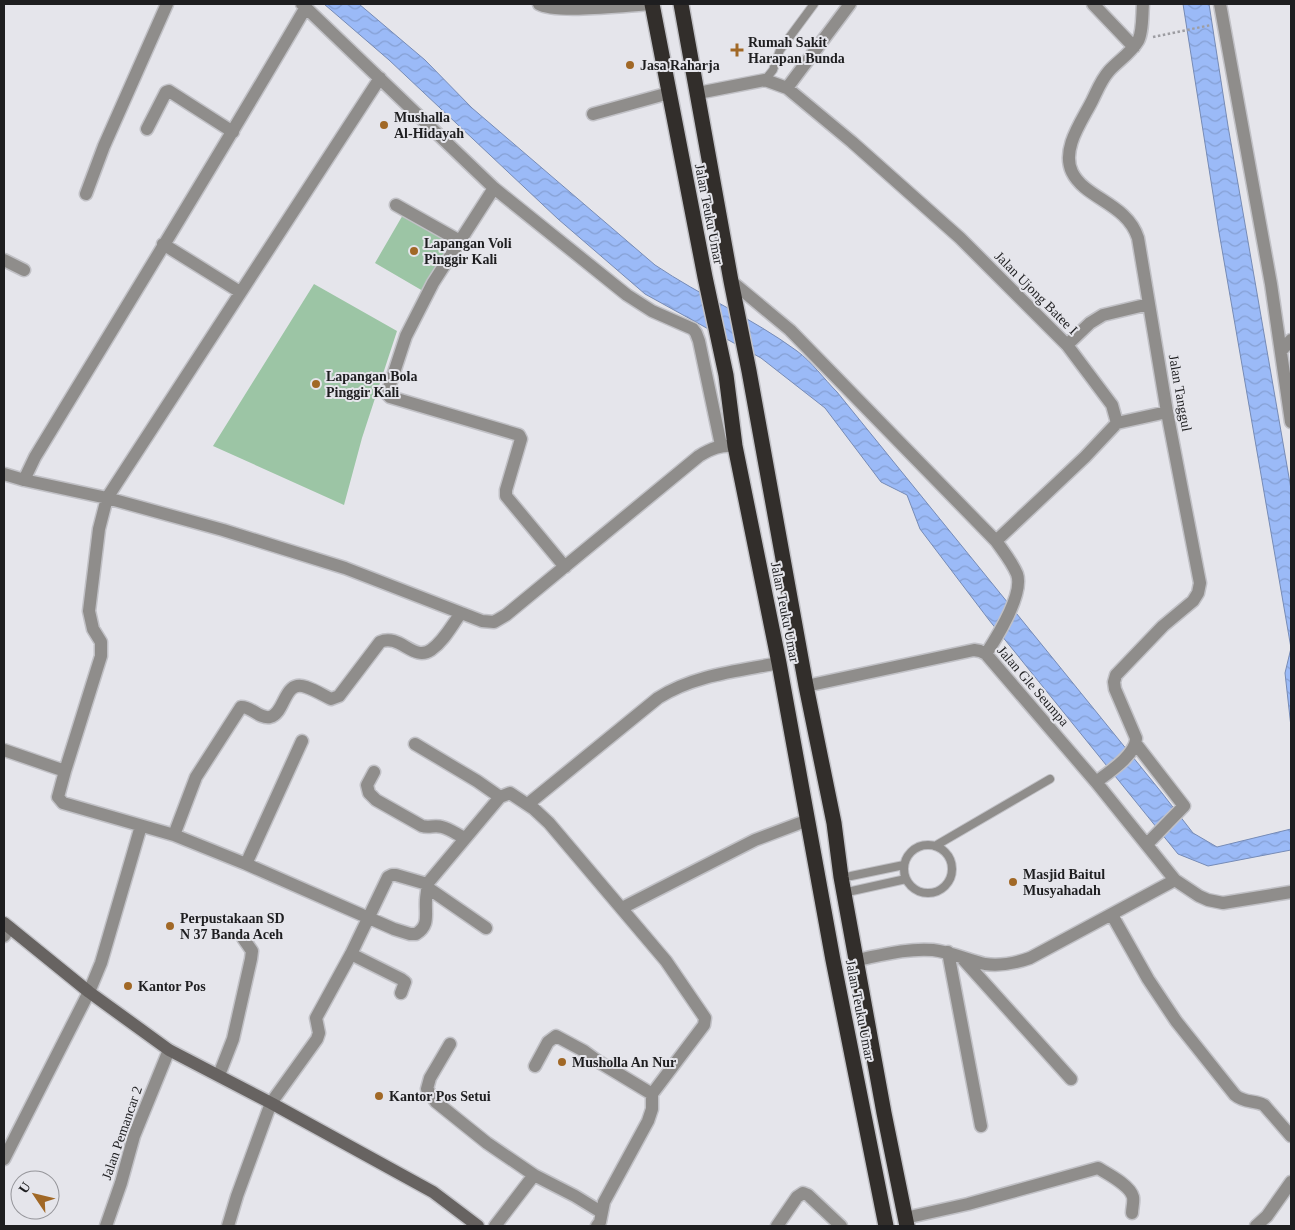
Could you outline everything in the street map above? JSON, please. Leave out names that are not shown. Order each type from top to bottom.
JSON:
[{"type":"highway","name":"Jalan Teuku Umar","points":[[652,4],[726,375],[728,446],[779,663],[886,1226]]},
{"type":"highway","name":"Jalan Teuku Umar","points":[[681,4],[806,686],[834,823],[841,877],[884,1113],[906,1222]]},
{"type":"highway","points":[[701,255],[725,250]]},
{"type":"street","points":[[86,194],[104,146],[167,4]]},
{"type":"street","points":[[539,4],[550,8],[566,9],[652,4]]},
{"type":"street","points":[[787,88],[850,4]]},
{"type":"street","points":[[1093,4],[1136,43]]},
{"type":"street","points":[[1136,43],[1143,4]]},
{"type":"street","points":[[1220,4],[1271,284],[1291,422]]},
{"type":"street","points":[[4,474],[24,480],[107,498],[223,530],[344,568],[482,621],[494,622],[506,615],[699,456],[708,450],[728,446],[699,342],[693,329],[652,311],[626,295],[494,188],[304,6],[233,132],[163,244],[36,456],[24,480]]},
{"type":"street","name":"Jalan Tanggul","points":[[1133,748],[1136,738],[1115,689],[1116,674],[1163,626],[1193,600],[1199,588],[1200,578],[1167,412],[1138,238],[1133,225],[1118,211],[1084,187],[1072,172],[1069,153],[1073,140],[1104,78],[1136,43]]},
{"type":"street","points":[[380,78],[107,498],[99,528],[89,611],[93,629],[101,642],[101,656],[59,791],[60,801],[174,836],[246,864],[394,929],[410,934],[416,934],[425,926],[427,917],[425,901],[428,886],[500,798],[510,793],[528,804],[549,823],[666,961],[705,1018],[704,1026],[652,1094],[652,1109],[648,1121],[604,1202],[600,1222],[597,1226]]},
{"type":"street","points":[[698,93],[765,80]]},
{"type":"street","name":"Jalan Ujong Batee I","points":[[765,80],[787,88],[852,142],[960,238],[1067,345],[1112,405],[1117,423]]},
{"type":"street","points":[[147,130],[166,92],[169,90],[233,132]]},
{"type":"street","points":[[593,114],[669,93]]},
{"type":"street","points":[[494,188],[435,278],[406,336],[387,394],[390,397],[519,436],[521,439],[506,490],[506,496],[565,567]]},
{"type":"street","points":[[396,205],[460,241]]},
{"type":"street","points":[[163,244],[240,292]]},
{"type":"street","points":[[4,260],[24,270]]},
{"type":"street","points":[[732,286],[790,330],[996,541],[1016,574],[1018,583],[1015,598],[986,654]]},
{"type":"street","points":[[1067,345],[1090,323],[1103,315],[1149,304]]},
{"type":"street","points":[[1281,351],[1291,340]]},
{"type":"street","points":[[996,541],[1085,457],[1117,423],[1167,412]]},
{"type":"street","points":[[174,836],[196,777],[241,707],[247,706],[263,717],[271,717],[277,712],[294,686],[306,687],[334,699],[380,642],[389,639],[419,654],[426,653],[441,640],[461,613]]},
{"type":"street","name":"Jalan Gle Seumpa","points":[[806,686],[980,650],[986,654],[1101,778],[1147,844],[1175,880],[1198,896],[1215,902],[1233,902],[1291,892]]},
{"type":"street","points":[[528,804],[671,690],[699,679],[779,663]]},
{"type":"street","points":[[246,864],[302,741]]},
{"type":"street","points":[[415,744],[477,781],[500,798]]},
{"type":"street","points":[[1101,778],[1133,748],[1184,805],[1147,844]]},
{"type":"street","points":[[4,750],[65,771]]},
{"type":"street","points":[[374,772],[367,784],[369,793],[376,800],[422,826],[444,828],[466,838]]},
{"type":"street","points":[[622,908],[755,840],[808,820]]},
{"type":"street","points":[[4,1159],[89,992],[101,963],[141,826]]},
{"type":"street","points":[[228,1226],[236,1196],[271,1103],[317,1039],[316,1018],[351,954],[388,878],[392,875],[428,886],[486,928]]},
{"type":"street","points":[[856,960],[913,949],[948,952],[985,964],[1020,962],[1175,880]]},
{"type":"street","points":[[1112,915],[1148,979],[1176,1021],[1235,1096],[1244,1101],[1258,1102],[1264,1105],[1291,1136]]},
{"type":"street","points":[[6,929],[168,1050],[219,1075],[434,1192],[478,1226]]},
{"type":"street","points":[[219,1075],[233,1039],[252,959],[252,951],[243,938]]},
{"type":"street","points":[[948,952],[981,1126]]},
{"type":"street","points":[[351,954],[401,978],[404,982],[401,993]]},
{"type":"street","points":[[961,956],[1071,1079]]},
{"type":"street","points":[[535,1066],[548,1042],[556,1036],[584,1051],[652,1094]]},
{"type":"street","points":[[450,1044],[427,1084],[430,1095],[444,1109],[487,1143],[534,1175],[601,1212]]},
{"type":"street","name":"Jalan Pemancar 2","points":[[106,1226],[134,1136],[168,1050]]},
{"type":"street","points":[[906,1222],[1098,1168],[1130,1191],[1133,1198],[1132,1213]]},
{"type":"street","points":[[495,1226],[534,1175]]},
{"type":"street","points":[[1256,1226],[1267,1216],[1291,1182]]},
{"type":"street","points":[[777,1226],[797,1197],[803,1193],[808,1195],[841,1226]]},
{"type":"lane","points":[[765,80],[773,70],[780,50],[814,4]]},
{"type":"lane","points":[[935,846],[1050,778]]},
{"type":"lane","points":[[928,845],[935,846],[946,853],[950,859],[951,872],[946,885],[934,892],[921,892],[906,879],[904,865],[906,859],[915,849],[928,845]]},
{"type":"lane","points":[[841,877],[904,865]]},
{"type":"lane","points":[[844,892],[906,879]]},
{"type":"path","points":[[1136,43],[1212,25]]},
{"type":"green space","name":"Lapangan Voli Pinggir Kali","points":[[404,213],[454,239],[423,291],[375,263]]},
{"type":"green space","name":"Lapangan Bola Pinggir Kali","points":[[314,284],[397,331],[362,438],[344,505],[213,446]]},
{"type":"water","points":[[324,4],[359,4],[425,60],[472,108],[655,265],[780,339],[808,360],[837,392],[1193,833],[1217,847],[1291,829],[1291,850],[1208,866],[1178,854],[989,620],[920,529],[907,495],[881,482],[825,408],[761,358],[645,294],[558,219],[389,60]]},
{"type":"water","points":[[1183,4],[1209,4],[1228,126],[1291,489],[1291,648],[1219,232]]},
{"type":"water","points":[[1291,648],[1291,727],[1285,673]]},
{"type":"place","name":"Rumah Sakit Harapan Bunda","points":[[737,50]]},
{"type":"place","name":"Jasa Raharja","points":[[630,65]]},
{"type":"place","name":"Mushalla Al-Hidayah","points":[[384,125]]},
{"type":"place","name":"Lapangan Voli Pinggir Kali","points":[[414,251]]},
{"type":"place","name":"Lapangan Bola Pinggir Kali","points":[[316,384]]},
{"type":"place","name":"Masjid Baitul Musyahadah","points":[[1013,882]]},
{"type":"place","name":"Perpustakaan SD N 37 Banda Aceh","points":[[170,926]]},
{"type":"place","name":"Kantor Pos","points":[[128,986]]},
{"type":"place","name":"Musholla An Nur","points":[[562,1062]]},
{"type":"place","name":"Kantor Pos Setui","points":[[379,1096]]}]
